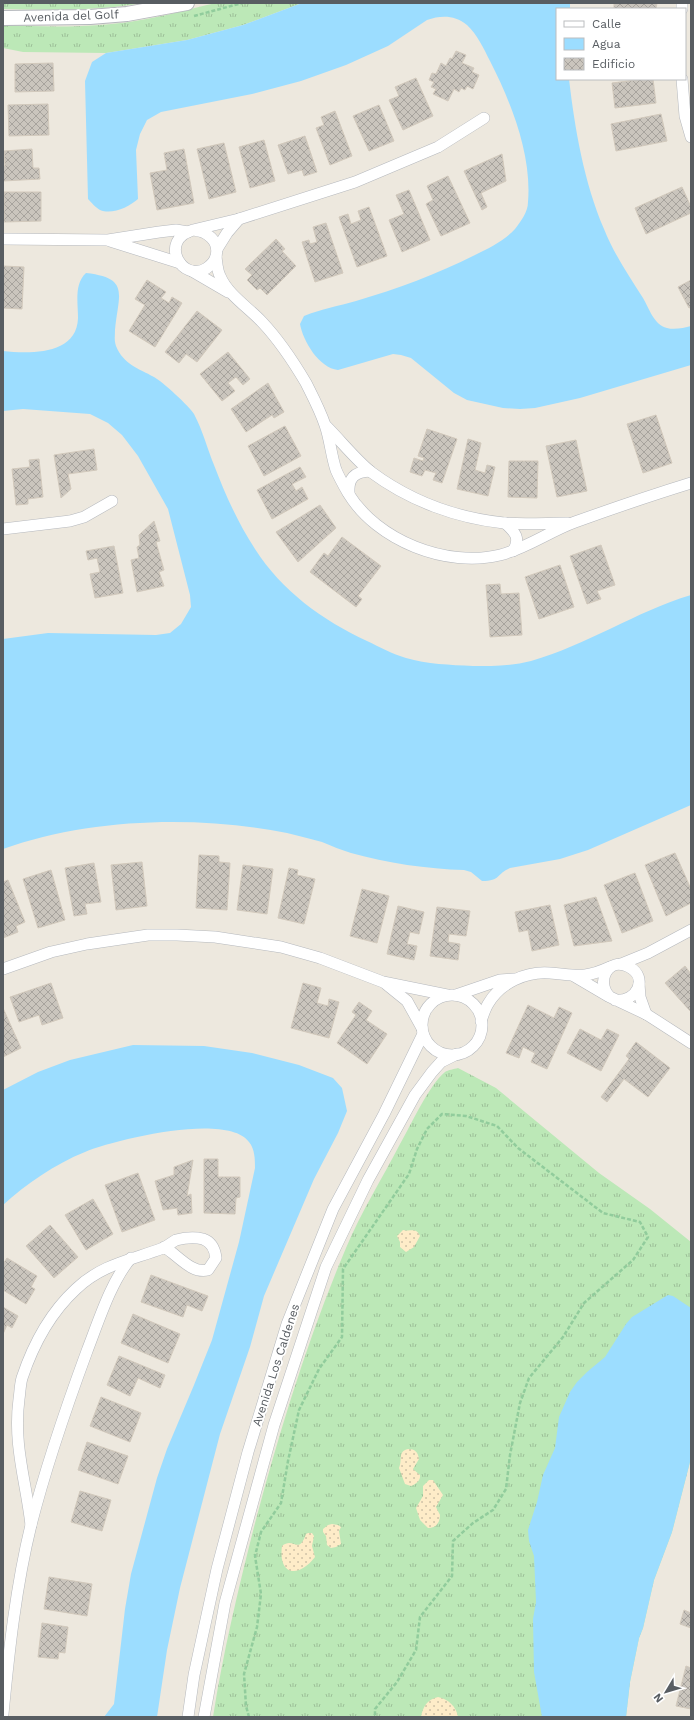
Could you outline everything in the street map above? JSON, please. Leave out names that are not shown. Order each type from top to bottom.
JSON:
[{"type":"street","name":"Avenida del Golf","points":[[3,18],[90,17],[127,14],[187,3]]},
{"type":"street","points":[[682,80],[685,116],[691,137]]},
{"type":"street","points":[[180,264],[175,252],[176,246],[178,240],[190,231],[239,219],[355,182],[438,147],[484,118]]},
{"type":"street","points":[[192,271],[204,270],[213,262],[216,253],[227,233],[239,219]]},
{"type":"street","points":[[3,239],[108,240],[176,230],[206,233],[215,242],[220,277],[232,294],[261,321],[280,343],[299,371],[315,401],[325,425],[337,471],[349,494],[364,513],[386,531],[411,545],[430,553],[469,558],[501,555],[513,551],[573,522],[691,483]]},
{"type":"street","points":[[108,240],[180,264],[232,294]]},
{"type":"street","points":[[325,425],[370,471],[391,486],[442,509],[472,518],[505,523],[573,522]]},
{"type":"street","points":[[349,494],[350,481],[354,476],[360,472],[370,471]]},
{"type":"street","points":[[3,529],[70,521],[84,517],[112,501]]},
{"type":"street","points":[[505,523],[515,531],[517,544],[513,551]]},
{"type":"street","points":[[383,982],[407,1001],[427,1041],[440,1052],[457,1054],[469,1049],[478,1039],[487,1005],[496,993],[517,979],[528,974],[549,972],[574,976],[598,973],[648,953],[691,930]]},
{"type":"street","points":[[3,969],[51,952],[87,944],[148,935],[215,937],[281,947],[320,958],[383,982],[465,998],[473,1004],[479,1012],[482,1021]]},
{"type":"street","points":[[646,1014],[640,997],[638,970],[648,953]]},
{"type":"street","points":[[617,965],[631,968],[638,978],[636,992],[632,996],[621,1001],[613,999],[606,993],[602,981],[608,970],[617,965]]},
{"type":"street","points":[[574,976],[613,999],[646,1014],[691,1043]]},
{"type":"street","points":[[423,1031],[422,1019],[428,1007],[439,998],[500,980],[517,979]]},
{"type":"street","name":"Avenida Los Caldenes","points":[[188,1717],[194,1675],[217,1569],[248,1452],[287,1324],[333,1209],[384,1114],[423,1031]]},
{"type":"street","name":"Avenida Los Caldenes","points":[[204,1717],[227,1595],[274,1425],[326,1267],[368,1180],[415,1095],[441,1062],[457,1054]]},
{"type":"street","points":[[31,1525],[28,1498],[18,1447],[17,1416],[22,1380],[30,1357],[44,1329],[59,1307],[77,1288],[95,1274],[114,1264],[164,1247]]},
{"type":"street","points":[[3,1714],[11,1629],[31,1525],[70,1397],[95,1330],[117,1279],[131,1258]]},
{"type":"path","points":[[249,1717],[246,1706],[244,1674],[257,1626],[261,1594],[255,1556],[262,1532],[281,1503],[299,1410],[319,1369],[342,1337],[343,1269],[409,1174],[417,1149],[427,1129],[442,1114],[466,1116],[497,1126],[518,1148],[603,1213],[640,1222],[648,1237],[633,1260],[584,1303],[563,1337],[529,1378],[520,1403],[510,1455],[506,1489],[493,1510],[473,1523],[453,1541],[452,1576],[420,1617],[416,1650],[398,1682],[375,1709],[375,1717]]},
{"type":"green space","points":[[3,3],[143,3],[91,9],[56,10],[3,9]]},
{"type":"green space","points":[[216,3],[302,3],[243,25],[187,40],[106,53],[23,52],[3,48],[3,25],[102,25],[135,21]]},
{"type":"green space","points":[[458,1068],[496,1088],[599,1173],[650,1209],[691,1242],[691,1458],[672,1532],[654,1580],[643,1628],[639,1638],[630,1682],[626,1717],[213,1717],[231,1622],[254,1527],[284,1421],[319,1316],[352,1235],[421,1106],[439,1078],[446,1071]]},
{"type":"sand","points":[[403,1230],[415,1231],[420,1236],[414,1247],[406,1252],[400,1247],[400,1242],[397,1236]]},
{"type":"sand","points":[[408,1449],[416,1451],[419,1459],[413,1469],[420,1475],[420,1479],[411,1486],[405,1484],[399,1468],[401,1454]]},
{"type":"sand","points":[[429,1480],[433,1480],[443,1495],[436,1507],[440,1515],[438,1523],[433,1527],[428,1528],[420,1520],[416,1508],[423,1496],[423,1486]]},
{"type":"sand","points":[[332,1524],[341,1527],[339,1531],[341,1544],[331,1548],[327,1545],[326,1536],[323,1529]]},
{"type":"sand","points":[[308,1533],[312,1533],[314,1536],[312,1546],[315,1557],[302,1569],[291,1571],[286,1568],[283,1563],[282,1546],[290,1543],[298,1545],[301,1544]]},
{"type":"sand","points":[[438,1697],[445,1699],[451,1704],[458,1717],[421,1717],[426,1704]]},
{"type":"water","points":[[302,3],[570,3],[570,8],[556,8],[556,80],[569,80],[581,156],[597,211],[617,256],[655,320],[662,326],[670,329],[691,326],[691,365],[580,398],[535,408],[520,409],[503,408],[467,400],[454,393],[411,358],[401,355],[393,354],[338,370],[324,364],[313,353],[308,345],[300,324],[304,316],[417,281],[461,262],[501,241],[515,229],[522,220],[528,206],[528,184],[527,166],[518,129],[498,77],[477,37],[467,25],[458,19],[437,17],[427,20],[388,46],[346,65],[301,81],[252,94],[161,112],[147,120],[140,134],[136,150],[138,199],[130,205],[115,211],[110,212],[100,210],[88,199],[85,81],[92,62],[106,53],[187,40],[243,25]]},
{"type":"water","points":[[86,273],[100,275],[110,279],[116,284],[119,298],[115,340],[119,352],[127,362],[154,377],[163,384],[182,400],[194,414],[232,508],[255,549],[266,564],[290,591],[304,603],[334,624],[350,633],[391,652],[422,662],[464,666],[509,665],[524,663],[552,654],[591,638],[650,610],[691,595],[691,805],[588,850],[560,859],[510,868],[496,878],[488,881],[482,881],[471,872],[464,870],[421,867],[393,863],[365,857],[322,842],[287,833],[253,827],[217,824],[181,822],[107,826],[71,831],[36,839],[3,849],[3,639],[48,633],[156,635],[170,633],[181,624],[191,607],[190,595],[168,509],[138,456],[122,435],[108,423],[90,414],[23,409],[3,411],[3,351],[38,352],[50,350],[70,339],[76,330],[78,318],[78,288],[82,277]]},
{"type":"water","points":[[133,1045],[204,1046],[252,1053],[299,1065],[333,1078],[342,1088],[347,1111],[338,1133],[314,1179],[264,1296],[250,1347],[220,1434],[180,1588],[167,1650],[157,1717],[104,1717],[114,1704],[125,1609],[131,1574],[157,1478],[167,1449],[212,1340],[239,1242],[255,1168],[254,1155],[249,1142],[237,1133],[218,1129],[170,1131],[144,1136],[99,1147],[63,1162],[41,1175],[3,1205],[3,1090],[38,1072],[70,1060]]},
{"type":"water","points":[[668,1295],[673,1296],[691,1308],[691,1458],[672,1532],[654,1580],[643,1628],[639,1638],[630,1682],[626,1717],[542,1717],[534,1672],[533,1619],[536,1602],[534,1556],[529,1541],[528,1530],[537,1502],[543,1475],[555,1448],[559,1417],[570,1392],[577,1382],[605,1357],[632,1317]]},
{"type":"building","points":[[614,3],[657,3],[656,8],[614,8]]},
{"type":"building","points":[[456,51],[466,55],[462,63],[474,68],[472,72],[479,75],[473,89],[467,86],[465,90],[461,88],[459,92],[454,89],[448,101],[433,94],[436,89],[431,87],[434,82],[429,80],[432,73],[436,74],[441,63],[446,66]]},
{"type":"building","points":[[53,63],[54,91],[15,92],[15,64]]},
{"type":"building","points":[[416,78],[433,116],[403,130],[389,100],[399,96],[395,87]]},
{"type":"building","points":[[636,80],[653,80],[656,103],[615,108],[612,83]]},
{"type":"building","points":[[48,104],[49,135],[9,136],[8,105]]},
{"type":"building","points":[[379,105],[394,141],[369,151],[353,116]]},
{"type":"building","points":[[335,111],[352,156],[330,165],[316,128],[324,125],[321,117]]},
{"type":"building","points":[[661,114],[667,141],[616,151],[611,124]]},
{"type":"building","points":[[305,136],[317,172],[304,176],[302,170],[288,174],[278,145]]},
{"type":"building","points":[[264,140],[275,181],[250,188],[239,147]]},
{"type":"building","points":[[224,143],[236,192],[209,199],[197,149]]},
{"type":"building","points":[[32,149],[33,168],[39,168],[40,179],[3,181],[3,166],[5,166],[4,151]]},
{"type":"building","points":[[184,149],[194,203],[157,210],[150,173],[167,170],[164,153]]},
{"type":"building","points":[[502,154],[506,181],[481,193],[487,207],[482,210],[464,171]]},
{"type":"building","points":[[448,176],[470,223],[441,236],[426,204],[433,200],[427,186]]},
{"type":"building","points":[[682,187],[691,207],[691,213],[646,234],[635,208]]},
{"type":"building","points":[[409,190],[430,240],[402,252],[389,220],[404,214],[396,195]]},
{"type":"building","points":[[4,192],[41,192],[41,221],[4,222]]},
{"type":"building","points":[[369,207],[387,256],[357,267],[339,217],[348,214],[351,224],[361,220],[358,211]]},
{"type":"building","points":[[326,223],[343,273],[315,282],[302,242],[309,240],[310,244],[317,242],[313,227]]},
{"type":"building","points":[[276,239],[285,249],[282,251],[296,266],[267,295],[260,288],[257,290],[247,280],[252,275],[245,269]]},
{"type":"building","points":[[3,266],[24,267],[22,309],[3,308]]},
{"type":"building","points":[[147,280],[166,292],[161,298],[169,303],[172,297],[182,303],[155,347],[129,331],[145,305],[135,299]]},
{"type":"building","points":[[691,280],[691,307],[689,308],[678,287]]},
{"type":"building","points":[[197,311],[222,330],[197,362],[186,354],[179,363],[165,352]]},
{"type":"building","points":[[228,352],[250,379],[243,385],[236,377],[228,383],[235,391],[222,401],[200,374]]},
{"type":"building","points":[[268,383],[284,412],[274,418],[272,415],[246,432],[231,409]]},
{"type":"building","points":[[656,415],[672,463],[643,473],[627,424]]},
{"type":"building","points":[[285,426],[301,456],[264,476],[248,446]]},
{"type":"building","points":[[427,429],[457,439],[442,483],[433,480],[436,473],[425,470],[422,476],[410,472],[414,458],[423,461],[424,458],[418,456]]},
{"type":"building","points":[[468,439],[481,443],[475,470],[485,473],[487,465],[495,467],[488,496],[457,489]]},
{"type":"building","points":[[576,440],[587,491],[557,497],[546,446]]},
{"type":"building","points":[[94,449],[97,470],[68,474],[71,489],[61,498],[54,455]]},
{"type":"building","points":[[39,459],[43,497],[28,499],[28,504],[16,505],[12,469],[30,467],[29,460]]},
{"type":"building","points":[[509,461],[538,461],[537,498],[508,497]]},
{"type":"building","points":[[300,467],[306,477],[292,484],[296,491],[302,487],[308,499],[272,519],[257,490]]},
{"type":"building","points":[[320,505],[336,528],[298,562],[276,532]]},
{"type":"building","points":[[154,521],[160,541],[156,542],[164,570],[159,572],[164,586],[137,592],[131,560],[139,558],[137,547],[140,545],[139,535]]},
{"type":"building","points":[[342,537],[381,566],[358,596],[362,599],[356,607],[310,572],[324,553],[328,556]]},
{"type":"building","points":[[601,545],[615,585],[597,591],[601,599],[587,604],[570,556]]},
{"type":"building","points":[[114,546],[123,593],[95,598],[90,574],[100,572],[97,558],[88,560],[86,551]]},
{"type":"building","points":[[560,565],[574,607],[539,619],[525,577]]},
{"type":"building","points":[[500,584],[501,594],[519,593],[522,635],[490,637],[486,585]]},
{"type":"building","points":[[675,853],[691,889],[691,903],[666,916],[645,865]]},
{"type":"building","points":[[199,855],[219,856],[219,862],[230,863],[227,910],[196,908]]},
{"type":"building","points":[[142,862],[147,906],[116,910],[111,865]]},
{"type":"building","points":[[94,863],[101,902],[85,904],[87,914],[74,916],[65,868]]},
{"type":"building","points":[[243,865],[273,869],[267,914],[237,910]]},
{"type":"building","points":[[289,868],[298,870],[297,875],[315,879],[304,924],[278,918]]},
{"type":"building","points":[[51,870],[65,920],[38,928],[23,879]]},
{"type":"building","points":[[635,873],[653,921],[622,933],[604,885]]},
{"type":"building","points":[[8,880],[25,922],[16,926],[18,932],[3,938],[3,882]]},
{"type":"building","points":[[362,889],[389,896],[377,943],[350,936]]},
{"type":"building","points":[[596,897],[612,941],[574,946],[564,905]]},
{"type":"building","points":[[550,905],[559,945],[532,951],[528,930],[519,932],[515,912]]},
{"type":"building","points":[[398,906],[424,912],[419,934],[410,932],[407,944],[417,946],[414,960],[387,954]]},
{"type":"building","points":[[437,907],[470,911],[466,936],[449,934],[448,942],[460,944],[458,960],[430,956]]},
{"type":"building","points":[[685,966],[691,974],[691,1012],[665,983]]},
{"type":"building","points":[[51,983],[63,1018],[42,1025],[39,1015],[19,1022],[10,997]]},
{"type":"building","points":[[303,983],[321,988],[317,1003],[328,1006],[329,999],[339,1002],[329,1038],[291,1028]]},
{"type":"building","points":[[359,1002],[372,1011],[366,1020],[387,1034],[367,1064],[337,1043],[356,1015],[352,1012]]},
{"type":"building","points":[[528,1005],[554,1018],[559,1007],[572,1013],[547,1069],[531,1062],[535,1053],[523,1047],[519,1058],[506,1053]]},
{"type":"building","points":[[3,1008],[21,1048],[3,1057]]},
{"type":"building","points":[[580,1029],[601,1040],[607,1029],[619,1035],[601,1071],[567,1053]]},
{"type":"building","points":[[636,1042],[670,1068],[648,1097],[624,1079],[607,1102],[601,1097],[629,1059],[626,1056]]},
{"type":"building","points":[[204,1159],[218,1159],[218,1177],[240,1177],[240,1197],[236,1198],[235,1214],[204,1213]]},
{"type":"building","points":[[193,1160],[187,1196],[191,1194],[192,1213],[178,1215],[177,1208],[163,1210],[155,1181],[174,1175],[174,1167]]},
{"type":"building","points":[[138,1173],[155,1220],[122,1232],[105,1185]]},
{"type":"building","points":[[93,1199],[113,1234],[86,1250],[65,1215]]},
{"type":"building","points":[[50,1225],[78,1257],[54,1278],[26,1246]]},
{"type":"building","points":[[7,1258],[37,1276],[31,1287],[35,1289],[26,1304],[3,1290],[3,1264]]},
{"type":"building","points":[[151,1275],[208,1296],[202,1311],[187,1305],[183,1317],[141,1302]]},
{"type":"building","points":[[3,1307],[18,1316],[12,1328],[7,1325],[3,1334]]},
{"type":"building","points":[[133,1314],[180,1334],[168,1363],[121,1343]]},
{"type":"building","points":[[119,1356],[165,1375],[160,1388],[138,1378],[130,1396],[107,1385]]},
{"type":"building","points":[[101,1397],[141,1413],[130,1442],[90,1426]]},
{"type":"building","points":[[87,1442],[128,1456],[118,1484],[78,1470]]},
{"type":"building","points":[[80,1491],[111,1500],[102,1531],[71,1522]]},
{"type":"building","points":[[49,1577],[92,1584],[87,1616],[44,1609]]},
{"type":"building","points":[[684,1610],[691,1613],[691,1628],[680,1624]]},
{"type":"building","points":[[42,1623],[68,1627],[65,1653],[59,1652],[58,1659],[38,1657]]},
{"type":"building","points":[[686,1666],[691,1668],[691,1709],[676,1706]]}]
